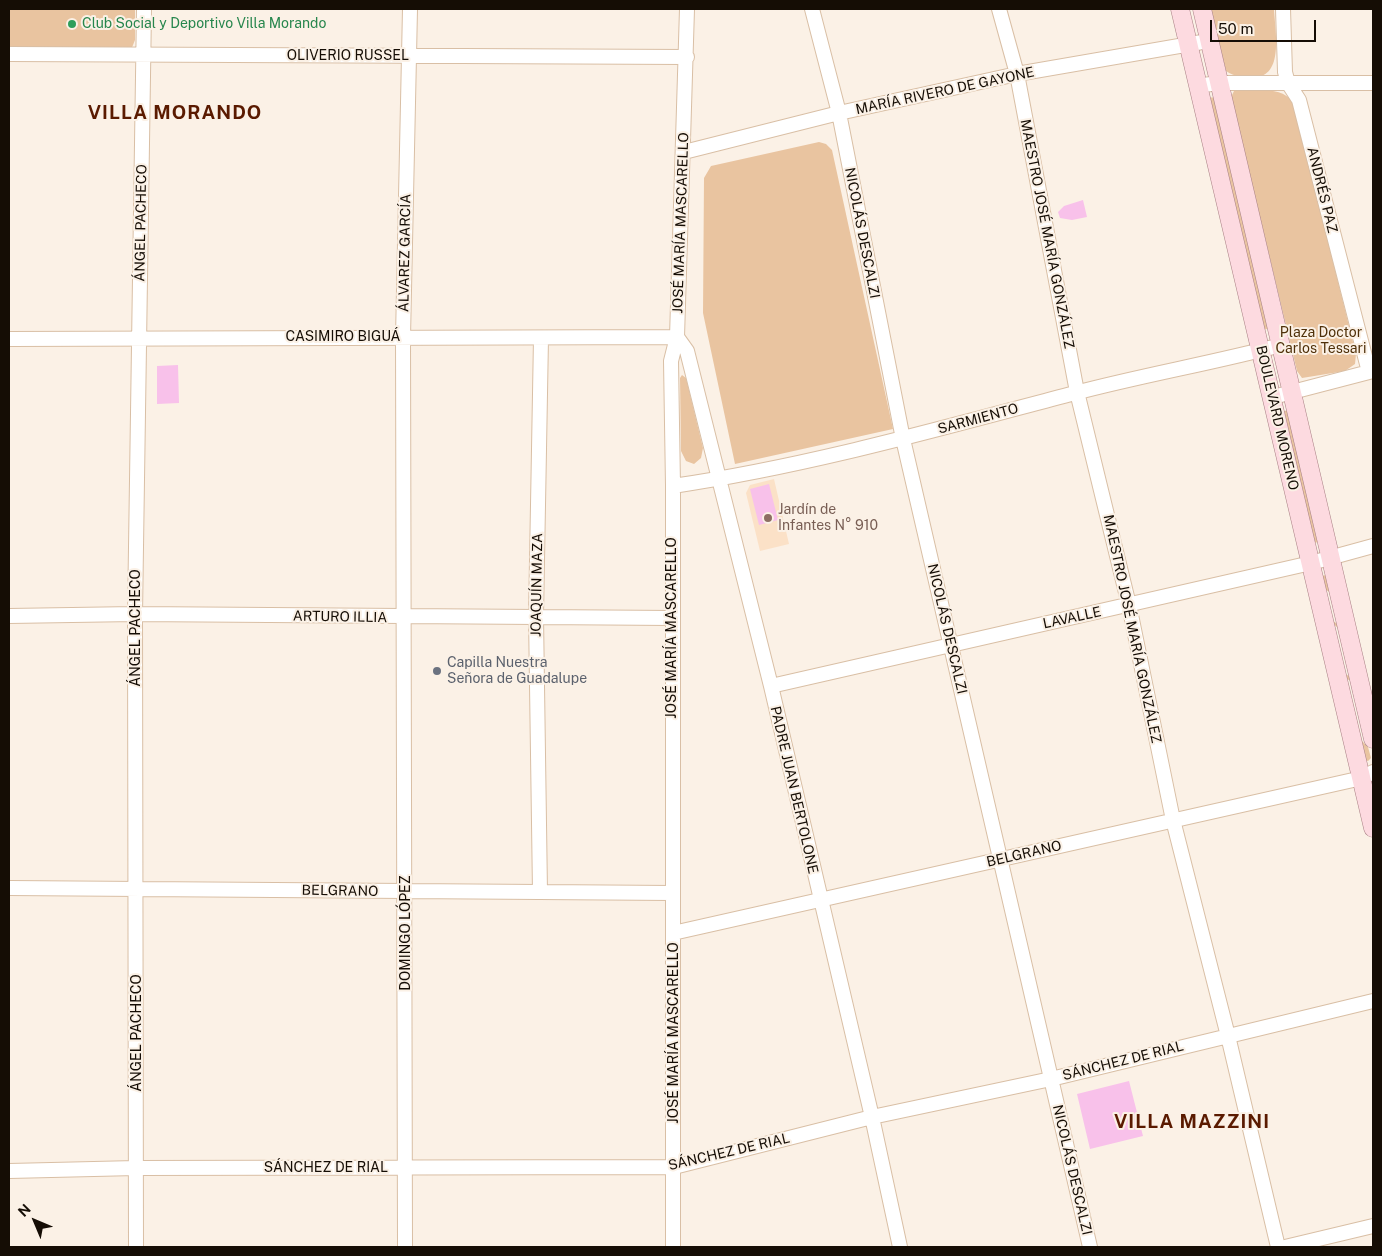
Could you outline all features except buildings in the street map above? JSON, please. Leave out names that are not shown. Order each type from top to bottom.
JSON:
[{"type":"main road","name":"BOULEVARD MORENO","points":[[1180,9],[1311,564],[1367,775],[1373,828]]},
{"type":"main road","name":"BOULEVARD MORENO","points":[[1202,9],[1291,392],[1332,557],[1339,595],[1373,739]]},
{"type":"street","name":"ÁNGEL PACHECO","points":[[136,1247],[137,889],[135,614],[144,9]]},
{"type":"street","name":"ÁLVAREZ GARCÍA","points":[[406,618],[403,337],[410,9]]},
{"type":"street","name":"JOSÉ MARÍA MASCARELLO","points":[[673,1247],[673,486],[671,361],[677,338],[687,9]]},
{"type":"street","name":"NICOLÁS DESCALZI","points":[[812,9],[839,113],[903,439],[1090,1247]]},
{"type":"street","name":"MAESTRO JOSÉ MARÍA GONZÁLEZ","points":[[999,9],[1017,74],[1077,392],[1129,605],[1173,820],[1228,1036],[1278,1247]]},
{"type":"street","name":"ANDRÉS PAZ","points":[[1282,9],[1285,72],[1288,83],[1299,100],[1371,372]]},
{"type":"street","name":"MARÍA RIVERO DE GAYONE","points":[[684,152],[839,113],[1017,74],[1208,41]]},
{"type":"street","name":"OLIVERIO RUSSEL","points":[[9,54],[687,57]]},
{"type":"street","points":[[1197,86],[1218,83],[1373,83]]},
{"type":"street","name":"JOAQUÍN MAZA","points":[[540,892],[536,616],[541,338]]},
{"type":"street","name":"CASIMIRO BIGUÁ","points":[[9,339],[677,338]]},
{"type":"street","name":"PADRE JUAN BERTOLONE","points":[[677,338],[687,350],[720,479],[872,1117],[900,1247]]},
{"type":"street","name":"SARMIENTO","points":[[673,486],[720,479],[903,439],[1077,392],[1281,345]]},
{"type":"street","points":[[1273,397],[1371,372]]},
{"type":"street","name":"LAVALLE","points":[[770,686],[1311,564],[1373,546]]},
{"type":"street","name":"ARTURO ILLIA","points":[[9,616],[135,614],[406,618],[536,616],[672,618]]},
{"type":"street","name":"DOMINGO LÓPEZ","points":[[405,1247],[406,618]]},
{"type":"street","name":"BELGRANO","points":[[673,933],[1367,775]]},
{"type":"street","name":"BELGRANO","points":[[9,888],[672,894]]},
{"type":"street","name":"SÁNCHEZ DE RIAL","points":[[9,1171],[136,1168],[674,1167],[872,1117],[1051,1079],[1373,1001]]},
{"type":"street","points":[[1285,1247],[1373,1226]]},
{"type":"shaded area","name":"Jardín de Infantes N° 910","points":[[774,479],[789,544],[760,551],[746,493],[750,485]]},
{"type":"green space","name":"Club Social y Deportivo Villa Morando","points":[[9,9],[135,9],[135,40],[131,50],[9,52]]},
{"type":"green space","points":[[1210,9],[1274,9],[1276,52],[1270,70],[1262,76],[1252,77],[1239,76],[1226,71]]},
{"type":"green space","name":"Plaza Doctor Carlos Tessari","points":[[1234,91],[1274,91],[1288,97],[1293,102],[1356,354],[1355,364],[1345,371],[1302,378],[1297,371],[1231,97]]},
{"type":"green space","points":[[1215,97],[1270,328],[1263,330],[1208,98]]},
{"type":"green space","points":[[819,142],[826,144],[832,150],[893,429],[735,464],[703,313],[704,178],[711,166]]},
{"type":"green space","points":[[682,375],[686,378],[703,448],[701,458],[694,464],[686,461],[681,451],[680,378]]},
{"type":"green space","points":[[1292,410],[1322,541],[1314,543],[1284,411]]},
{"type":"green space","points":[[1324,575],[1328,577],[1332,594],[1325,589],[1332,620],[1340,626],[1353,682],[1347,679],[1362,741],[1368,747],[1371,758],[1368,761],[1364,760],[1343,673],[1349,676],[1338,628],[1331,622],[1321,579]]},
{"type":"place","name":"Club Social y Deportivo Villa Morando","points":[[72,24]]},
{"type":"place","name":"Jardín de Infantes N° 910","points":[[768,518]]},
{"type":"place","name":"Capilla Nuestra Señora de Guadalupe","points":[[437,671]]},
{"type":"district","name":"VILLA MORANDO","points":[[175,113]]},
{"type":"district","name":"VILLA MAZZINI","points":[[1192,1122]]}]
